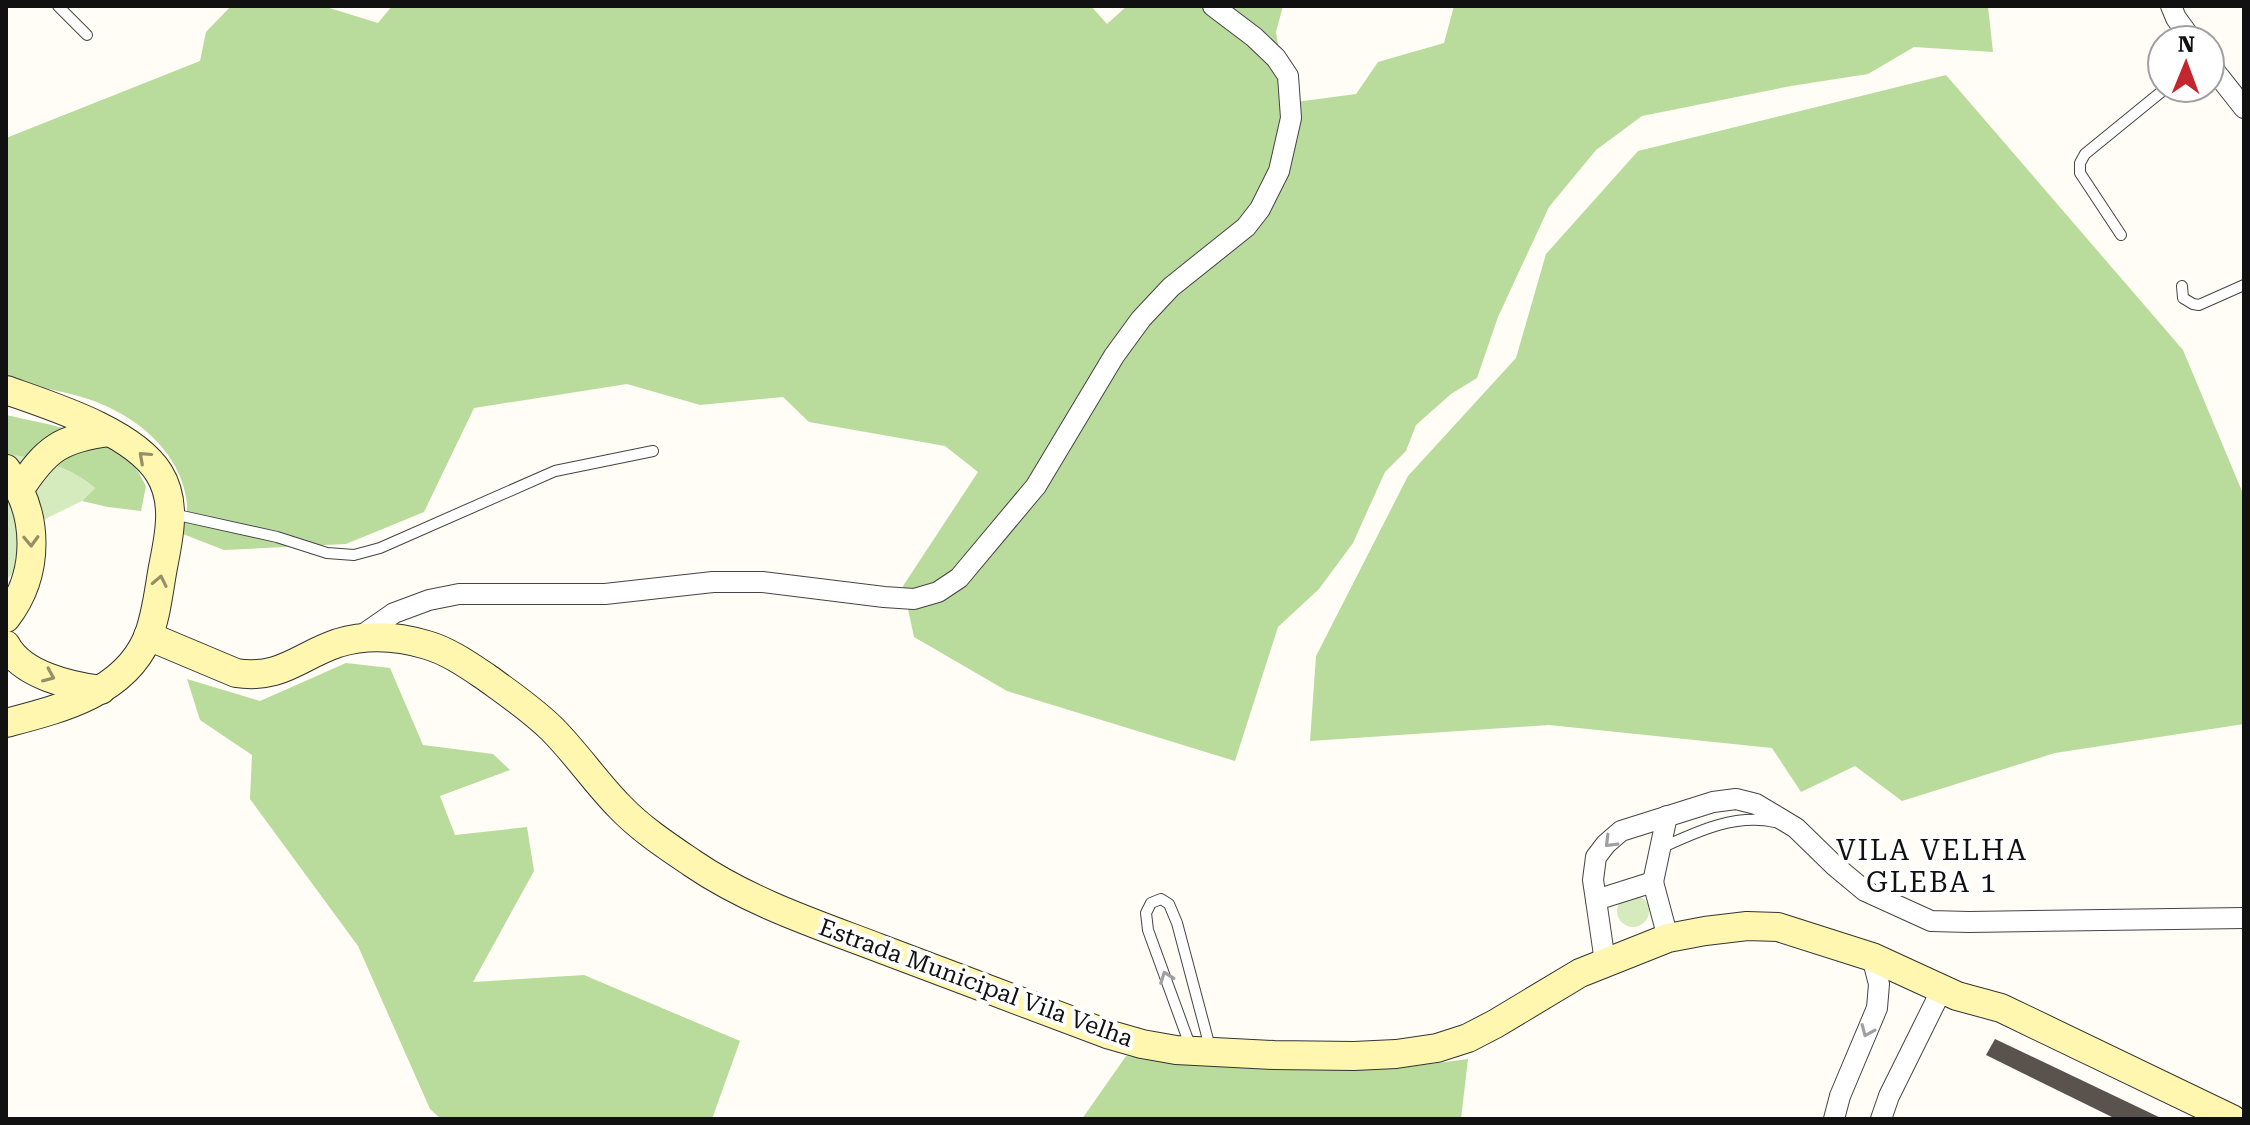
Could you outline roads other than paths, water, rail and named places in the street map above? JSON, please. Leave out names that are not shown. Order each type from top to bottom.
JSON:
[{"type":"main road","points":[[6,390],[67,412],[109,432],[144,455],[159,473],[169,493],[171,513],[168,543],[148,636],[128,669],[112,684],[74,702],[6,723]]},
{"type":"main road","points":[[6,618],[29,576],[32,556],[29,517],[13,479],[60,444],[82,436],[109,432]]},
{"type":"main road","name":"Estrada Municipal Vila Velha","points":[[148,636],[236,673],[249,675],[278,671],[336,644],[358,638],[403,638],[433,646],[467,664],[513,697],[551,728],[621,808],[694,865],[731,887],[798,917],[1107,1034],[1142,1044],[1202,1051],[1354,1056],[1437,1048],[1468,1038],[1605,962],[1668,938],[1747,926],[1778,927],[1872,957],[1957,996],[2001,1008],[2232,1119]]},
{"type":"main road","points":[[6,645],[22,664],[52,679],[101,690]]},
{"type":"street","points":[[358,638],[394,613],[429,600],[459,594],[605,594],[713,582],[762,582],[914,599],[938,592],[959,578],[1036,486],[1114,356],[1141,319],[1171,287],[1246,227],[1260,209],[1279,171],[1291,118],[1288,76],[1276,58],[1254,37],[1213,6]]},
{"type":"street","points":[[2155,6],[2173,12]]},
{"type":"street","points":[[2226,85],[2244,108]]},
{"type":"street","points":[[1605,962],[1593,869],[1596,857],[1606,844],[1621,831],[1713,802],[1736,799],[1756,804],[1796,828],[1865,891],[1931,921],[2244,918]]},
{"type":"street","points":[[1667,816],[1653,882],[1668,938]]},
{"type":"street","points":[[1596,900],[1653,882]]},
{"type":"street","points":[[1834,1119],[1840,1096],[1877,1008],[1879,984],[1872,957]]},
{"type":"street","points":[[1881,1119],[1889,1096],[1942,989]]},
{"type":"lane","points":[[58,6],[87,35]]},
{"type":"lane","points":[[2121,235],[2080,173],[2080,163],[2085,154],[2146,104]]},
{"type":"lane","points":[[2182,286],[2183,298],[2199,305],[2244,285]]},
{"type":"lane","points":[[171,513],[277,537],[327,553],[354,555],[380,548],[555,471],[653,451]]},
{"type":"lane","points":[[1659,849],[1697,832],[1731,822],[1759,819],[1796,828]]},
{"type":"lane","points":[[1161,899],[1169,904],[1177,923],[1202,1051],[1148,930],[1146,913],[1151,903],[1161,899]]},
{"type":"district","name":"VILA VELHA GLEBA 1","points":[[1932,866]]}]
